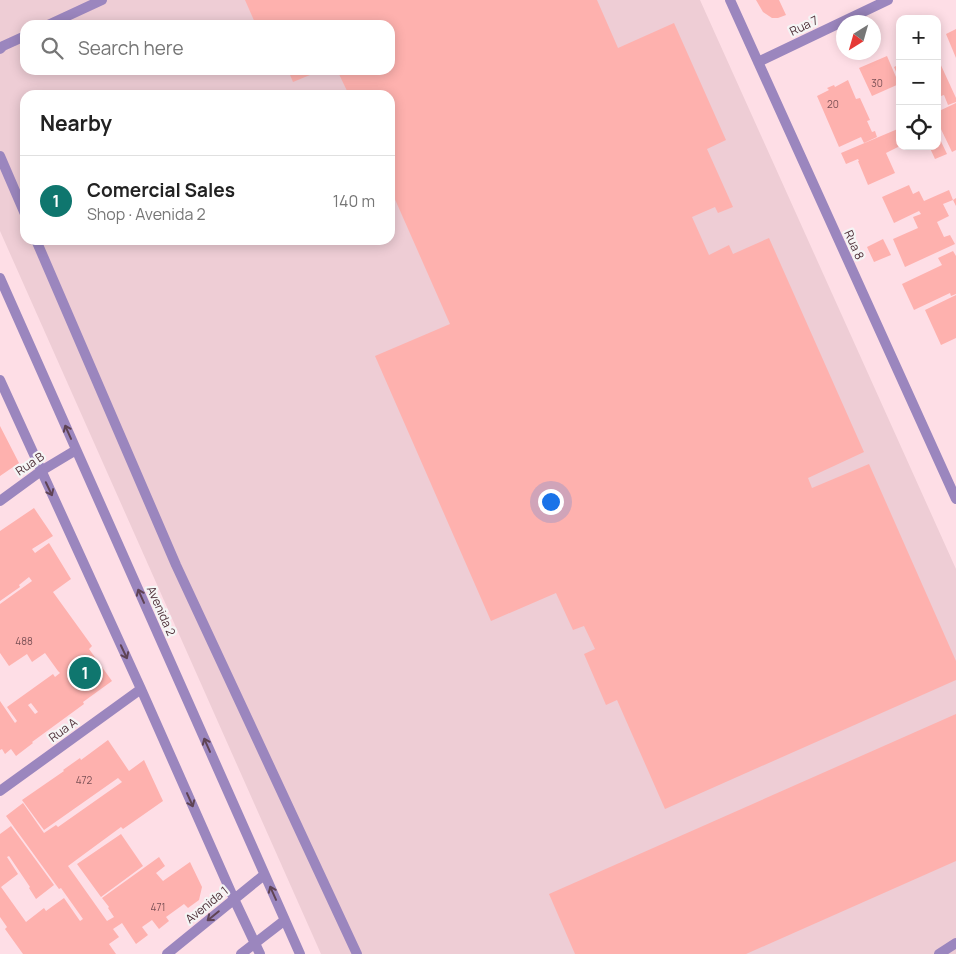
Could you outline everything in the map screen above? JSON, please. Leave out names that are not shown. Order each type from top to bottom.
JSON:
[{"type":"street","points":[[59,20],[102,0]]},
{"type":"street","name":"Rua 8","points":[[730,0],[956,499]]},
{"type":"street","name":"Rua 7","points":[[758,62],[888,0]]},
{"type":"street","points":[[0,49],[20,38]]},
{"type":"street","points":[[0,156],[20,202]]},
{"type":"street","points":[[38,245],[176,565],[357,954]]},
{"type":"street","name":"Avenida 2","points":[[0,278],[300,954]]},
{"type":"street","points":[[0,380],[260,954]]},
{"type":"street","name":"Rua B","points":[[0,501],[41,471],[76,450]]},
{"type":"street","name":"Rua A","points":[[0,791],[141,689]]},
{"type":"street","name":"Avenida 1","points":[[166,954],[264,875]]},
{"type":"street","points":[[241,954],[285,920]]},
{"type":"street","points":[[939,954],[956,943]]},
{"type":"shaded area","points":[[0,0],[700,0],[956,569],[956,954],[321,954],[0,231]]},
{"type":"building","points":[[245,0],[597,0],[618,48],[674,23],[726,140],[707,149],[733,207],[718,213],[715,207],[692,217],[709,255],[729,245],[733,254],[769,238],[864,452],[808,478],[812,488],[869,464],[956,661],[956,680],[665,809],[617,700],[606,705],[584,654],[595,649],[584,626],[573,630],[556,593],[491,621],[375,356],[450,324],[395,199],[395,90],[347,90],[339,75],[395,75],[395,20],[254,20]]},
{"type":"building","points":[[756,0],[779,0],[786,15],[772,18],[763,12]]},
{"type":"building","points":[[956,29],[956,58],[946,34]]},
{"type":"building","points":[[887,56],[896,77],[896,85],[872,96],[859,68]]},
{"type":"building","points":[[941,65],[956,98],[956,102],[948,105],[944,95],[941,96]]},
{"type":"building","points":[[290,75],[310,75],[293,82]]},
{"type":"building","points":[[848,80],[856,99],[860,98],[870,120],[867,121],[872,132],[875,131],[877,137],[864,143],[861,137],[839,147],[817,96],[829,90],[827,88],[834,85],[835,87]]},
{"type":"building","points":[[956,103],[956,150],[952,152],[941,129],[941,110]]},
{"type":"building","points":[[896,130],[896,148],[886,153],[895,173],[868,185],[858,159],[846,164],[841,153]]},
{"type":"building","points":[[941,141],[947,154],[935,159],[931,150],[941,150]]},
{"type":"building","points":[[909,185],[913,194],[919,191],[924,201],[949,190],[953,200],[943,204],[949,216],[937,222],[944,237],[950,235],[955,244],[905,267],[893,239],[918,228],[913,217],[921,214],[919,211],[894,223],[882,197]]},
{"type":"building","points":[[883,239],[891,255],[874,262],[867,247]]},
{"type":"building","points":[[953,251],[956,256],[956,294],[951,296],[950,293],[914,310],[902,284],[942,265],[938,258]]},
{"type":"building","points":[[956,295],[956,338],[941,345],[925,310]]},
{"type":"building","points":[[0,426],[19,463],[0,476]]},
{"type":"building","points":[[34,508],[53,536],[32,549],[35,553],[49,543],[71,579],[53,592],[92,646],[89,649],[112,681],[16,756],[11,749],[5,754],[2,749],[0,750],[0,701],[15,723],[17,721],[7,707],[53,674],[55,677],[60,673],[45,653],[32,662],[27,654],[9,666],[0,653],[0,604],[32,581],[29,577],[19,585],[20,587],[0,601],[0,531]],"holes":[[[31,703],[38,712],[35,714],[28,705]]]},
{"type":"building","points":[[956,714],[956,861],[746,954],[575,954],[549,894]]},
{"type":"building","points":[[108,740],[129,771],[144,760],[163,801],[123,829],[121,827],[68,866],[107,921],[114,917],[102,898],[159,857],[165,866],[156,873],[163,881],[190,862],[202,887],[199,900],[188,908],[184,904],[166,917],[169,921],[159,929],[152,920],[142,927],[148,935],[136,944],[122,923],[113,929],[119,937],[109,944],[116,954],[23,954],[5,929],[7,927],[0,917],[0,834],[11,826],[54,885],[36,899],[9,856],[7,857],[18,874],[1,887],[26,922],[44,908],[46,911],[64,898],[80,921],[83,919],[6,816],[23,803],[44,833],[56,825],[58,827],[122,782],[118,778],[44,830],[22,800]]},
{"type":"building","points":[[121,834],[143,866],[101,897],[77,864]]},
{"type":"place","name":"Comercial Sales","points":[[85,673]]}]
